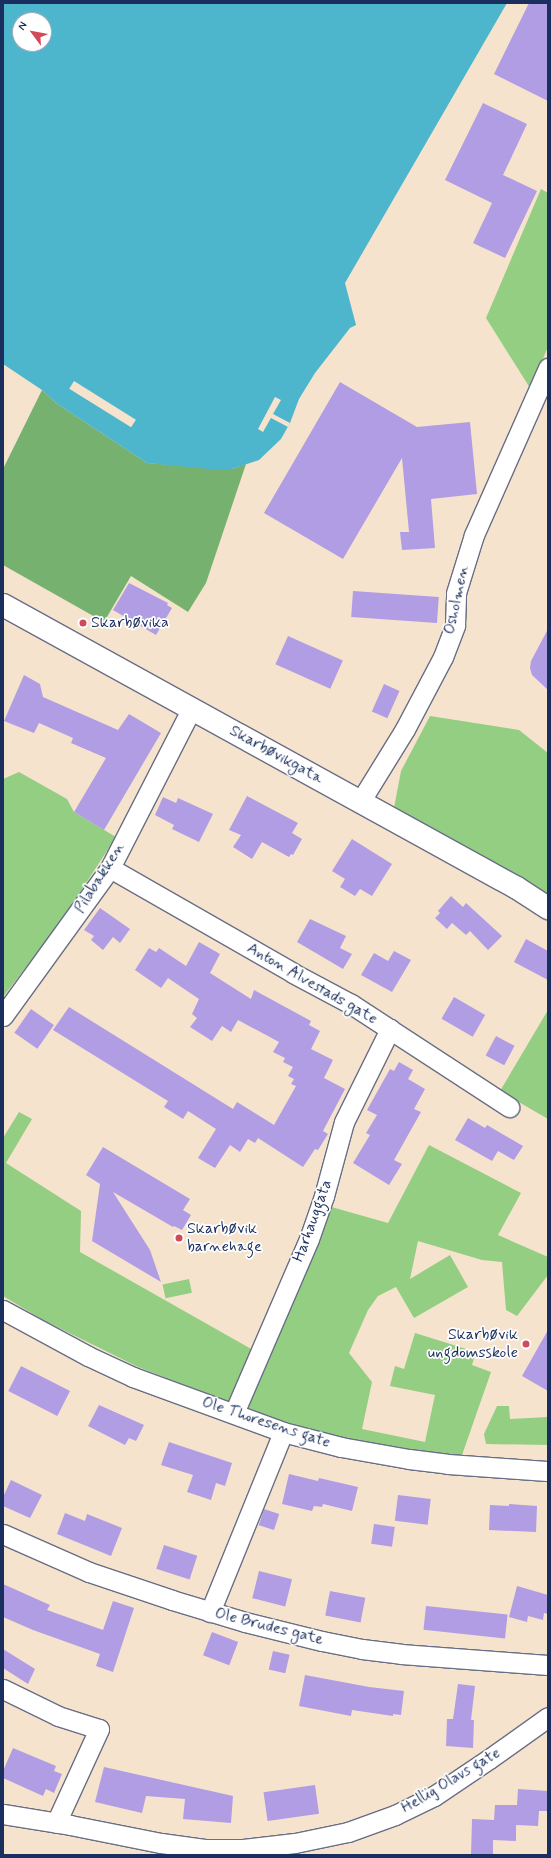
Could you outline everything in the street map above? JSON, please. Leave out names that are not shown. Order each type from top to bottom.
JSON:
[{"type":"main road","name":"Skarbøvikgata","points":[[3,605],[517,888],[548,908]]},
{"type":"street","name":"Osholmen","points":[[360,802],[405,729],[443,657],[455,625],[456,592],[474,535],[548,368]]},
{"type":"street","name":"Pilabakken","points":[[3,1016],[110,868],[192,708]]},
{"type":"street","name":"Anton Alvestads gate","points":[[110,868],[293,973],[351,1004],[390,1029],[426,1055],[510,1107]]},
{"type":"street","name":"Harhauggata","points":[[234,1413],[308,1239],[324,1196],[344,1122],[353,1100],[390,1029]]},
{"type":"street","name":"Ole Thoresens gate","points":[[3,1310],[88,1356],[133,1377],[283,1432],[341,1447],[408,1459],[447,1464],[548,1471]]},
{"type":"street","points":[[210,1612],[283,1432]]},
{"type":"street","name":"Ole Brudes gate","points":[[3,1534],[89,1572],[210,1612],[266,1628],[362,1649],[469,1660],[548,1665]]},
{"type":"street","points":[[3,1688],[58,1716],[99,1729],[56,1823]]},
{"type":"street","name":"Hellig Olavs gate","points":[[3,1814],[161,1843],[205,1849],[243,1848],[295,1843],[348,1832],[395,1815],[434,1796],[548,1717]]},
{"type":"green space","points":[[541,189],[548,193],[548,347],[530,388],[486,318]]},
{"type":"green space","points":[[42,390],[56,403],[147,463],[232,469],[246,464],[206,583],[188,612],[131,576],[104,622],[3,565],[3,469]]},
{"type":"green space","points":[[430,716],[519,730],[548,753],[548,897],[394,808],[401,771]]},
{"type":"green space","points":[[19,772],[67,799],[74,812],[116,837],[62,920],[3,997],[3,779]]},
{"type":"green space","points":[[548,1010],[548,1119],[500,1091]]},
{"type":"green space","points":[[19,1112],[32,1119],[6,1163],[81,1211],[80,1252],[253,1350],[229,1402],[138,1367],[43,1320],[3,1296],[3,1138]]},
{"type":"green space","points":[[429,1145],[521,1193],[498,1235],[548,1257],[548,1275],[517,1316],[506,1310],[502,1262],[482,1260],[418,1241],[410,1279],[450,1255],[468,1287],[414,1318],[396,1287],[378,1296],[368,1310],[349,1353],[372,1382],[362,1429],[425,1442],[435,1395],[390,1386],[395,1366],[404,1369],[415,1333],[476,1352],[472,1365],[491,1372],[461,1458],[343,1439],[243,1409],[328,1206],[388,1223]]},
{"type":"green space","points":[[189,1279],[192,1293],[166,1298],[163,1285]]},
{"type":"green space","points":[[497,1406],[509,1406],[510,1419],[548,1417],[548,1445],[486,1444],[484,1434]]},
{"type":"water","points":[[3,3],[507,3],[345,283],[356,325],[350,328],[315,373],[299,399],[290,423],[281,439],[259,460],[232,469],[219,470],[147,463],[56,403],[42,390],[3,364]]},
{"type":"pier","points":[[74,381],[136,420],[131,427],[69,389]]},
{"type":"pier","points":[[275,397],[281,400],[273,414],[290,423],[288,427],[271,418],[263,432],[258,429]]},
{"type":"building","points":[[529,3],[548,3],[548,101],[494,74]]},
{"type":"building","points":[[483,103],[527,124],[503,175],[537,191],[505,258],[473,243],[492,203],[445,180]]},
{"type":"building","points":[[340,382],[417,427],[470,422],[477,494],[431,499],[435,548],[402,550],[400,532],[409,532],[402,458],[343,559],[264,513]]},
{"type":"building","points":[[129,583],[168,603],[167,605],[172,608],[156,635],[113,610]]},
{"type":"building","points":[[353,591],[439,597],[437,623],[351,617]]},
{"type":"building","points":[[548,629],[548,690],[532,675],[530,668],[531,661]]},
{"type":"building","points":[[288,636],[343,660],[330,689],[275,664]]},
{"type":"building","points":[[24,675],[40,684],[43,697],[118,730],[129,714],[161,733],[104,830],[74,812],[106,758],[71,743],[73,738],[39,723],[34,733],[4,721]]},
{"type":"building","points":[[384,684],[400,691],[387,718],[372,711]]},
{"type":"building","points":[[247,796],[298,823],[292,833],[302,839],[293,855],[291,854],[289,857],[262,842],[252,859],[233,847],[241,835],[229,830]]},
{"type":"building","points":[[163,797],[176,803],[178,798],[213,814],[199,842],[172,829],[174,825],[155,815]]},
{"type":"building","points":[[352,839],[392,864],[372,896],[360,889],[355,896],[340,887],[345,879],[332,871]]},
{"type":"building","points":[[451,896],[463,907],[466,903],[502,936],[488,950],[470,931],[466,935],[452,923],[447,929],[435,918],[440,913],[438,911]]},
{"type":"building","points":[[100,908],[130,929],[120,943],[113,937],[103,950],[91,940],[94,936],[84,930]]},
{"type":"building","points":[[310,919],[346,936],[340,948],[352,954],[343,969],[297,942]]},
{"type":"building","points":[[526,939],[548,951],[548,980],[514,962]]},
{"type":"building","points":[[199,942],[220,954],[210,973],[251,999],[254,990],[311,1021],[309,1025],[320,1031],[311,1049],[333,1060],[324,1078],[345,1089],[323,1131],[328,1134],[318,1150],[315,1149],[303,1167],[258,1138],[255,1143],[248,1139],[240,1152],[230,1145],[215,1168],[198,1158],[216,1129],[188,1111],[183,1119],[164,1107],[168,1101],[53,1030],[69,1007],[233,1109],[237,1102],[274,1125],[296,1086],[291,1084],[294,1079],[288,1076],[293,1067],[283,1062],[285,1058],[273,1052],[279,1042],[238,1020],[231,1032],[222,1026],[212,1041],[190,1027],[197,1018],[192,1014],[199,999],[168,978],[161,988],[135,970],[149,948],[156,952],[159,948],[186,966]]},
{"type":"building","points":[[394,951],[411,960],[392,992],[361,975],[374,953],[388,961]]},
{"type":"building","points":[[454,997],[485,1015],[473,1037],[442,1019]]},
{"type":"building","points":[[31,1009],[54,1025],[37,1049],[14,1033]]},
{"type":"building","points":[[496,1036],[515,1046],[504,1065],[486,1055]]},
{"type":"building","points":[[399,1062],[413,1070],[408,1079],[425,1089],[414,1109],[421,1112],[394,1160],[402,1164],[389,1185],[353,1163],[370,1135],[366,1133],[377,1115],[367,1110],[390,1069],[394,1071]]},
{"type":"building","points":[[468,1118],[485,1128],[487,1125],[523,1146],[514,1160],[498,1151],[492,1161],[455,1140]]},
{"type":"building","points":[[103,1147],[190,1199],[183,1210],[191,1215],[182,1230],[174,1226],[173,1227],[113,1192],[150,1250],[161,1282],[92,1241],[100,1184],[86,1175]]},
{"type":"building","points":[[548,1330],[548,1391],[522,1376]]},
{"type":"building","points":[[21,1366],[70,1391],[57,1416],[8,1391]]},
{"type":"building","points":[[99,1405],[144,1425],[136,1441],[129,1438],[125,1445],[88,1426]]},
{"type":"building","points":[[169,1442],[232,1463],[225,1486],[216,1483],[211,1500],[187,1492],[193,1475],[161,1465]]},
{"type":"building","points":[[289,1474],[318,1481],[319,1478],[358,1487],[352,1511],[323,1504],[322,1507],[314,1506],[312,1511],[282,1504]]},
{"type":"building","points":[[11,1480],[42,1495],[30,1518],[3,1506],[3,1497]]},
{"type":"building","points":[[398,1495],[431,1499],[428,1525],[395,1521]]},
{"type":"building","points":[[509,1504],[537,1506],[536,1532],[489,1530],[490,1505],[509,1506]]},
{"type":"building","points":[[264,1509],[279,1514],[274,1530],[259,1525]]},
{"type":"building","points":[[65,1513],[85,1521],[87,1514],[122,1528],[111,1556],[57,1534]]},
{"type":"building","points":[[374,1524],[395,1527],[392,1547],[371,1544]]},
{"type":"building","points":[[164,1545],[197,1556],[190,1580],[156,1569]]},
{"type":"building","points":[[259,1571],[292,1579],[285,1606],[252,1598]]},
{"type":"building","points":[[3,1584],[50,1605],[47,1610],[103,1630],[113,1601],[134,1608],[113,1672],[96,1666],[100,1654],[33,1630],[3,1617]]},
{"type":"building","points":[[517,1586],[548,1595],[548,1614],[544,1613],[543,1620],[528,1616],[527,1622],[509,1617]]},
{"type":"building","points":[[330,1591],[365,1598],[361,1622],[325,1616]]},
{"type":"building","points":[[426,1606],[508,1615],[505,1638],[423,1630]]},
{"type":"building","points":[[212,1632],[238,1642],[229,1665],[203,1655]]},
{"type":"building","points":[[3,1649],[35,1669],[28,1684],[3,1668]]},
{"type":"building","points":[[273,1651],[290,1655],[285,1673],[269,1670]]},
{"type":"building","points":[[305,1675],[369,1687],[404,1691],[401,1715],[393,1714],[393,1716],[352,1710],[351,1716],[299,1706]]},
{"type":"building","points":[[458,1684],[475,1686],[471,1720],[474,1720],[473,1748],[446,1746],[447,1719],[453,1719]]},
{"type":"building","points":[[13,1748],[56,1766],[54,1771],[62,1774],[54,1793],[46,1789],[43,1796],[3,1778],[3,1771]]},
{"type":"building","points":[[104,1767],[233,1796],[231,1823],[183,1819],[185,1799],[146,1796],[142,1813],[95,1802]]},
{"type":"building","points":[[315,1785],[319,1814],[268,1821],[264,1792]]},
{"type":"building","points":[[518,1789],[548,1791],[548,1811],[539,1811],[538,1826],[516,1825],[516,1841],[493,1840],[493,1855],[471,1855],[472,1819],[494,1820],[495,1805],[517,1805]]},
{"type":"place","name":"Skarbøvika","points":[[83,623]]},
{"type":"place","name":"Skarbøvik barnehage","points":[[179,1238]]},
{"type":"place","name":"Skarbøvik ungdomsskole","points":[[526,1344]]}]
